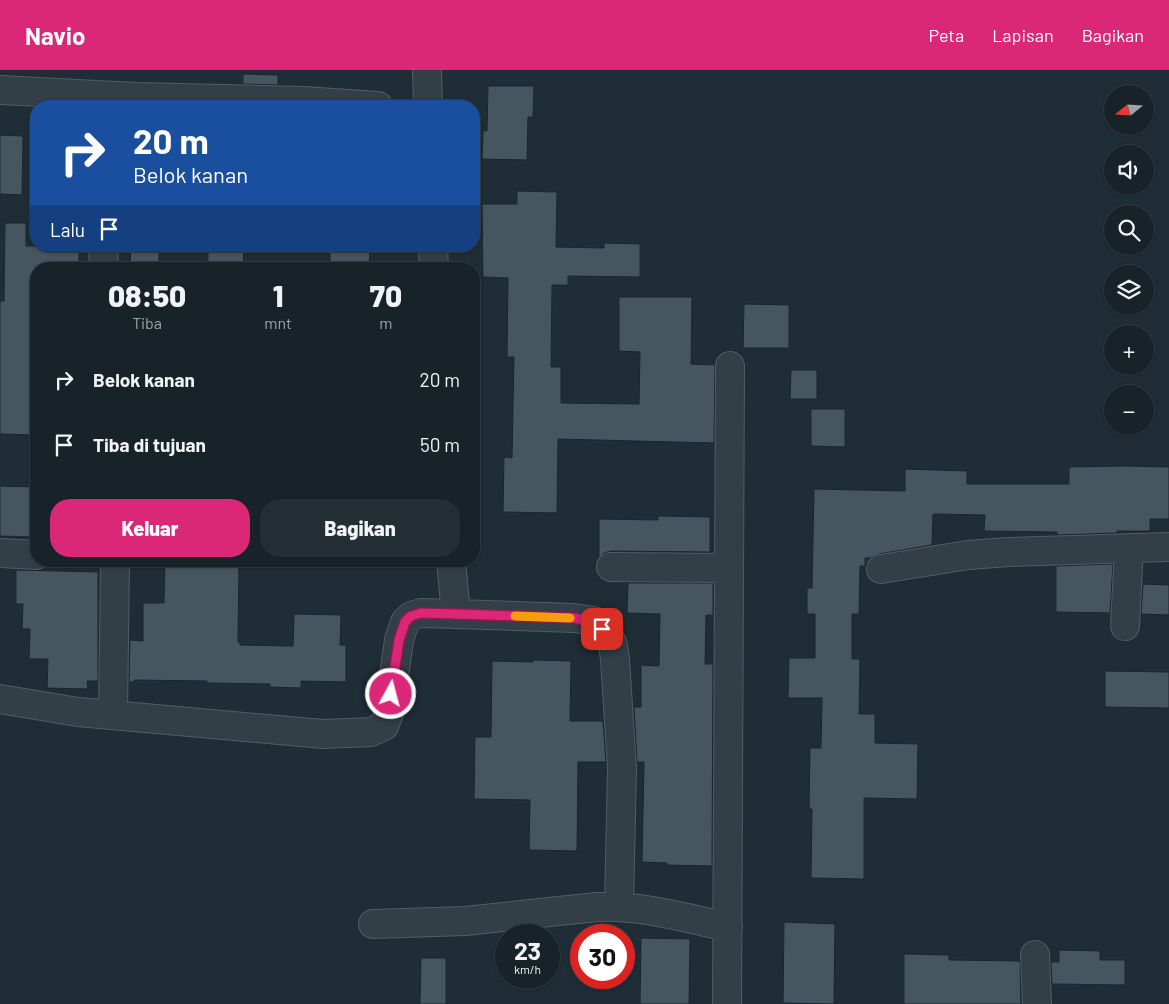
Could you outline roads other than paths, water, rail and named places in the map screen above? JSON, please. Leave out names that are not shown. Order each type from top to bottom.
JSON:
[{"type":"street","points":[[427,70],[428,100]]},
{"type":"street","points":[[0,90],[86,100]]},
{"type":"street","points":[[727,1004],[730,366]]},
{"type":"street","points":[[881,569],[968,555],[1169,547]]},
{"type":"street","points":[[1125,626],[1129,548]]},
{"type":"street","points":[[0,553],[30,555]]},
{"type":"street","points":[[113,715],[115,567]]},
{"type":"street","points":[[452,567],[456,614]]},
{"type":"street","points":[[611,567],[729,568]]},
{"type":"street","points":[[0,699],[78,712],[323,734],[370,732],[384,726],[389,713],[399,640],[405,622],[411,616],[421,613],[456,614],[574,618],[594,622],[608,635],[613,645],[615,659],[622,768],[619,906]]},
{"type":"street","points":[[373,924],[465,921],[619,906],[728,926]]},
{"type":"street","points":[[1035,955],[1037,1004]]}]
